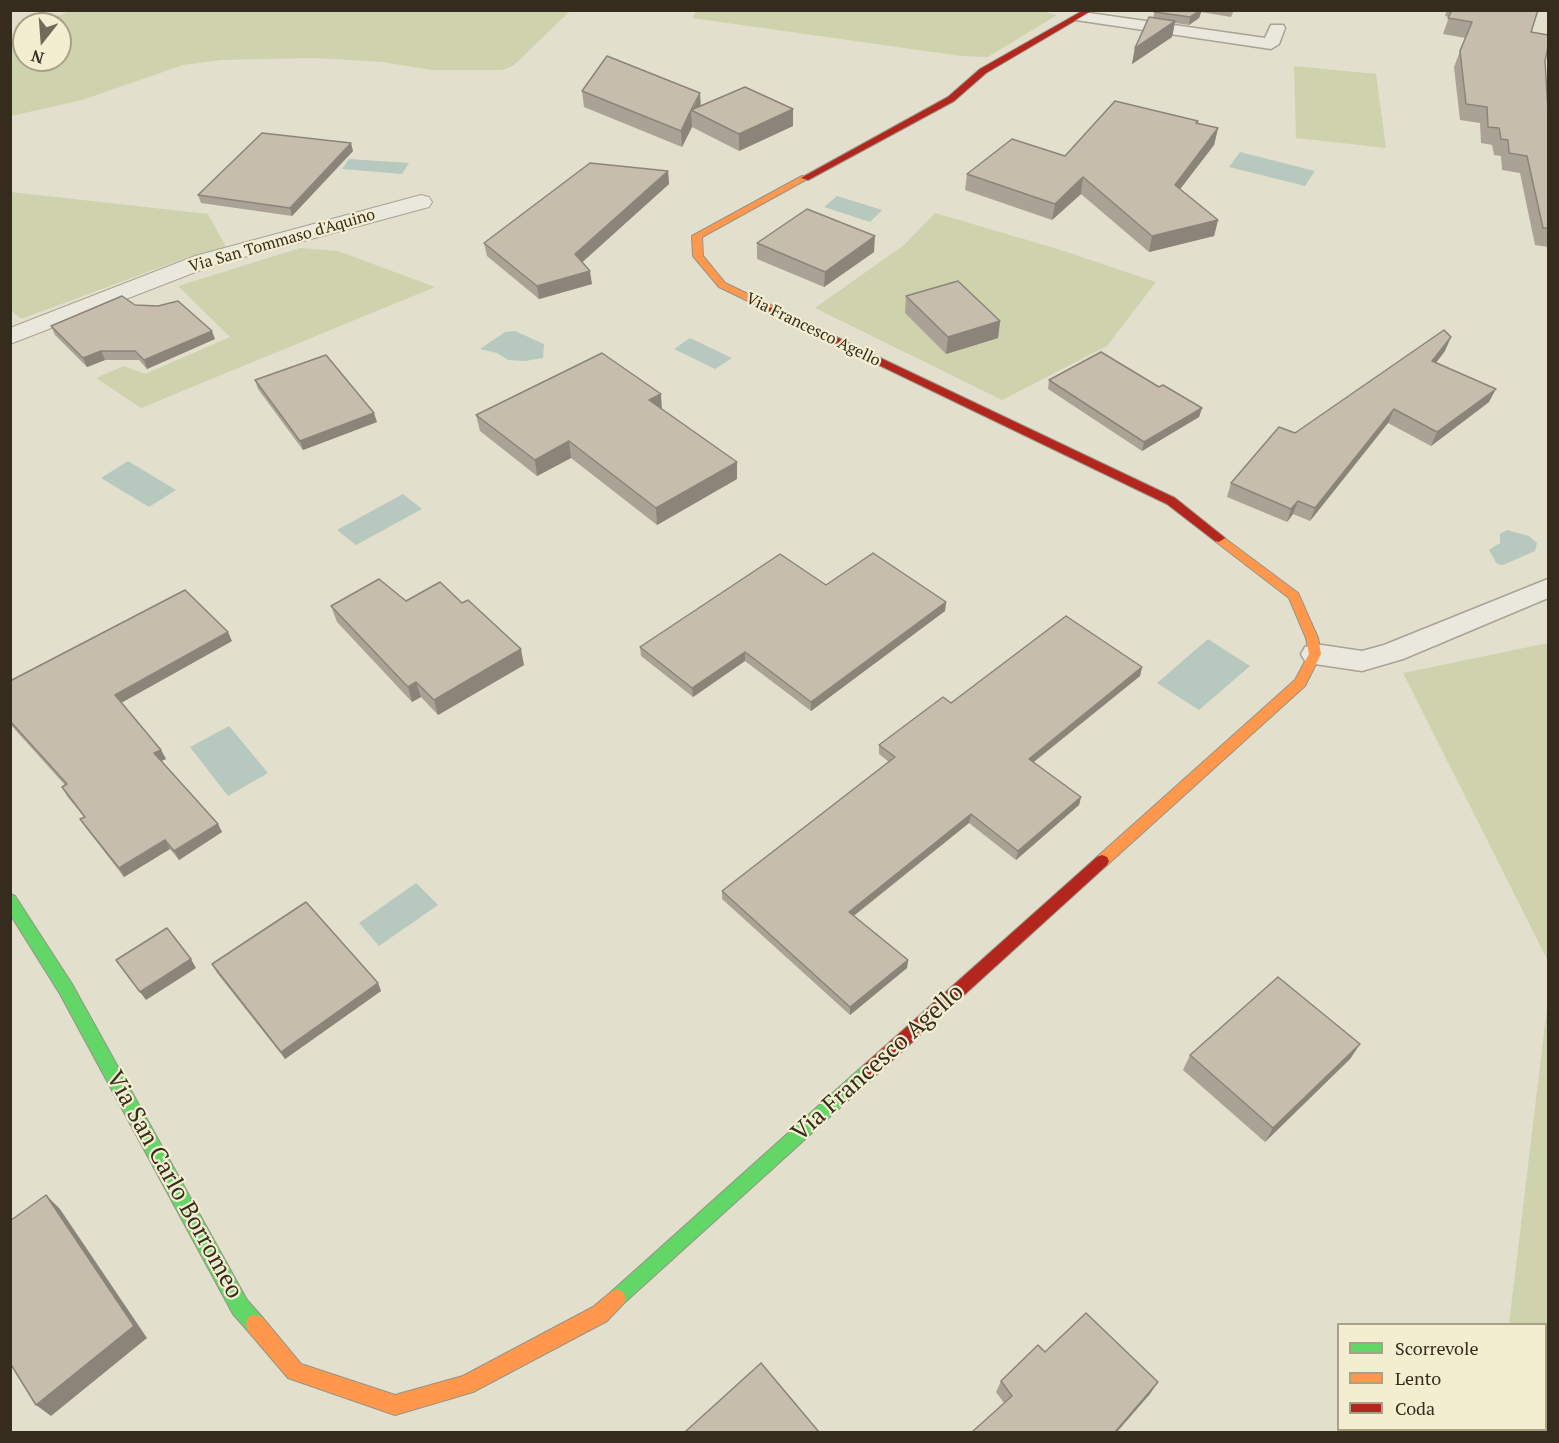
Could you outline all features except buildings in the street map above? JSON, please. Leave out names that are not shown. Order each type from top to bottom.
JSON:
[{"type":"street","name":"Via Francesco Agello","points":[[395,1405],[466,1385],[600,1314],[1300,683],[1315,654],[1312,638],[1294,596],[1171,501],[977,410],[722,285],[698,256],[697,236],[951,99],[983,71],[1086,14]]},
{"type":"street","name":"Via San Tommaso d'Aquino","points":[[10,337],[203,261],[421,202]]},
{"type":"street","name":"Via San Carlo Borromeo","points":[[10,900],[66,988],[240,1307],[295,1371],[395,1405]]},
{"type":"lane","points":[[1086,14],[1271,44],[1277,28]]},
{"type":"lane","points":[[1315,654],[1362,661],[1393,652],[1548,588]]},
{"type":"green space","points":[[72,10],[570,10],[514,65],[503,70],[431,70],[383,62],[315,58],[222,60],[183,65],[82,100],[11,116],[11,38],[12,72],[72,72],[72,12],[67,12]]},
{"type":"green space","points":[[1037,10],[1057,15],[988,57],[961,56],[692,18],[696,12],[693,11]]},
{"type":"green space","points":[[1294,66],[1376,74],[1386,148],[1296,138]]},
{"type":"green space","points":[[11,192],[208,214],[226,247],[188,257],[21,319],[11,310]]},
{"type":"green space","points":[[935,213],[1061,250],[1156,282],[1107,346],[1002,400],[815,308],[904,245]]},
{"type":"green space","points":[[300,248],[338,251],[435,287],[141,408],[96,378],[124,366],[145,374],[230,337],[178,286]]},
{"type":"green space","points":[[1548,643],[1548,961],[1403,673]]},
{"type":"green space","points":[[1548,999],[1548,1432],[1364,1432],[1547,1431],[1547,1323],[1509,1323]]},
{"type":"shaded area","points":[[1240,152],[1315,171],[1305,186],[1229,167]]},
{"type":"shaded area","points":[[349,159],[409,163],[402,174],[342,169]]},
{"type":"shaded area","points":[[837,196],[882,210],[870,222],[824,207]]},
{"type":"shaded area","points":[[515,331],[544,344],[543,358],[525,361],[508,360],[497,353],[480,349],[505,332]]},
{"type":"shaded area","points":[[690,338],[732,358],[715,369],[674,349]]},
{"type":"shaded area","points":[[128,461],[176,490],[149,507],[101,478]]},
{"type":"shaded area","points":[[403,494],[422,509],[356,545],[337,530]]},
{"type":"shaded area","points":[[1507,530],[1529,536],[1537,543],[1535,551],[1503,565],[1497,564],[1489,550],[1500,543],[1500,534]]},
{"type":"shaded area","points":[[1208,639],[1250,666],[1199,710],[1157,683]]},
{"type":"shaded area","points":[[229,726],[268,773],[228,796],[190,747]]},
{"type":"shaded area","points":[[416,883],[438,905],[379,946],[359,923]]},
{"type":"traffic: fast","points":[[10,900],[66,989],[240,1307],[255,1324]]},
{"type":"traffic: fast","points":[[617,1298],[870,1070]]},
{"type":"traffic: slow","points":[[773,310],[722,285],[698,256],[697,236],[805,178]]},
{"type":"traffic: slow","points":[[1102,861],[1300,683],[1315,654],[1312,638],[1294,596],[1219,538]]},
{"type":"traffic: slow","points":[[255,1324],[295,1371],[395,1405],[466,1385],[600,1314],[617,1298]]},
{"type":"traffic: jam","points":[[805,178],[951,99],[983,71],[1090,10]]},
{"type":"traffic: jam","points":[[773,310],[1171,501],[1219,538]]},
{"type":"traffic: jam","points":[[870,1070],[1102,861]]}]
